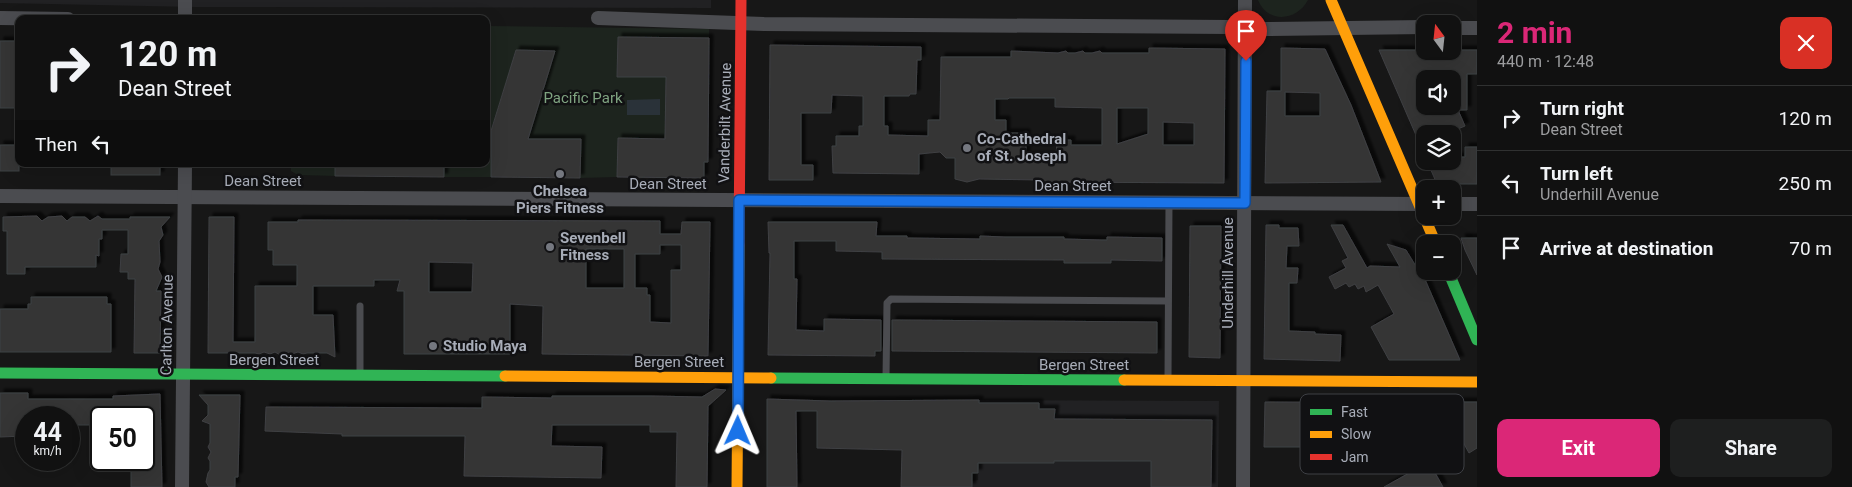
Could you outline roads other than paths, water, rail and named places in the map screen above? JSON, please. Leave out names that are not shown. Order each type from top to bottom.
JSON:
[{"type":"street","points":[[185,0],[185,15]]},
{"type":"street","name":"Vanderbilt Avenue","points":[[737,487],[741,0]]},
{"type":"street","name":"Underhill Avenue","points":[[1243,487],[1245,0]]},
{"type":"street","points":[[1331,0],[1416,191]]},
{"type":"street","points":[[0,18],[15,18]]},
{"type":"street","points":[[598,18],[741,23],[1416,28]]},
{"type":"street","points":[[1461,28],[1477,28]]},
{"type":"street","name":"Carlton Avenue","points":[[182,487],[184,167]]},
{"type":"street","name":"Dean Street","points":[[0,196],[1416,204]]},
{"type":"street","points":[[1461,204],[1477,204]]},
{"type":"street","points":[[1452,280],[1477,340]]},
{"type":"street","name":"Bergen Street","points":[[0,373],[1477,382]]},
{"type":"lane","points":[[1168,380],[1169,203]]},
{"type":"lane","points":[[886,378],[887,304],[891,299],[1168,301]]},
{"type":"lane","points":[[360,306],[360,375]]},
{"type":"place","name":"Co-Cathedral of St. Joseph","points":[[967,148]]},
{"type":"place","name":"Chelsea Piers Fitness","points":[[560,174]]},
{"type":"place","name":"Sevenbell Fitness","points":[[550,247]]},
{"type":"place","name":"Studio Maya","points":[[433,346]]},
{"type":"park label","name":"Pacific Park","points":[[583,98]]}]
